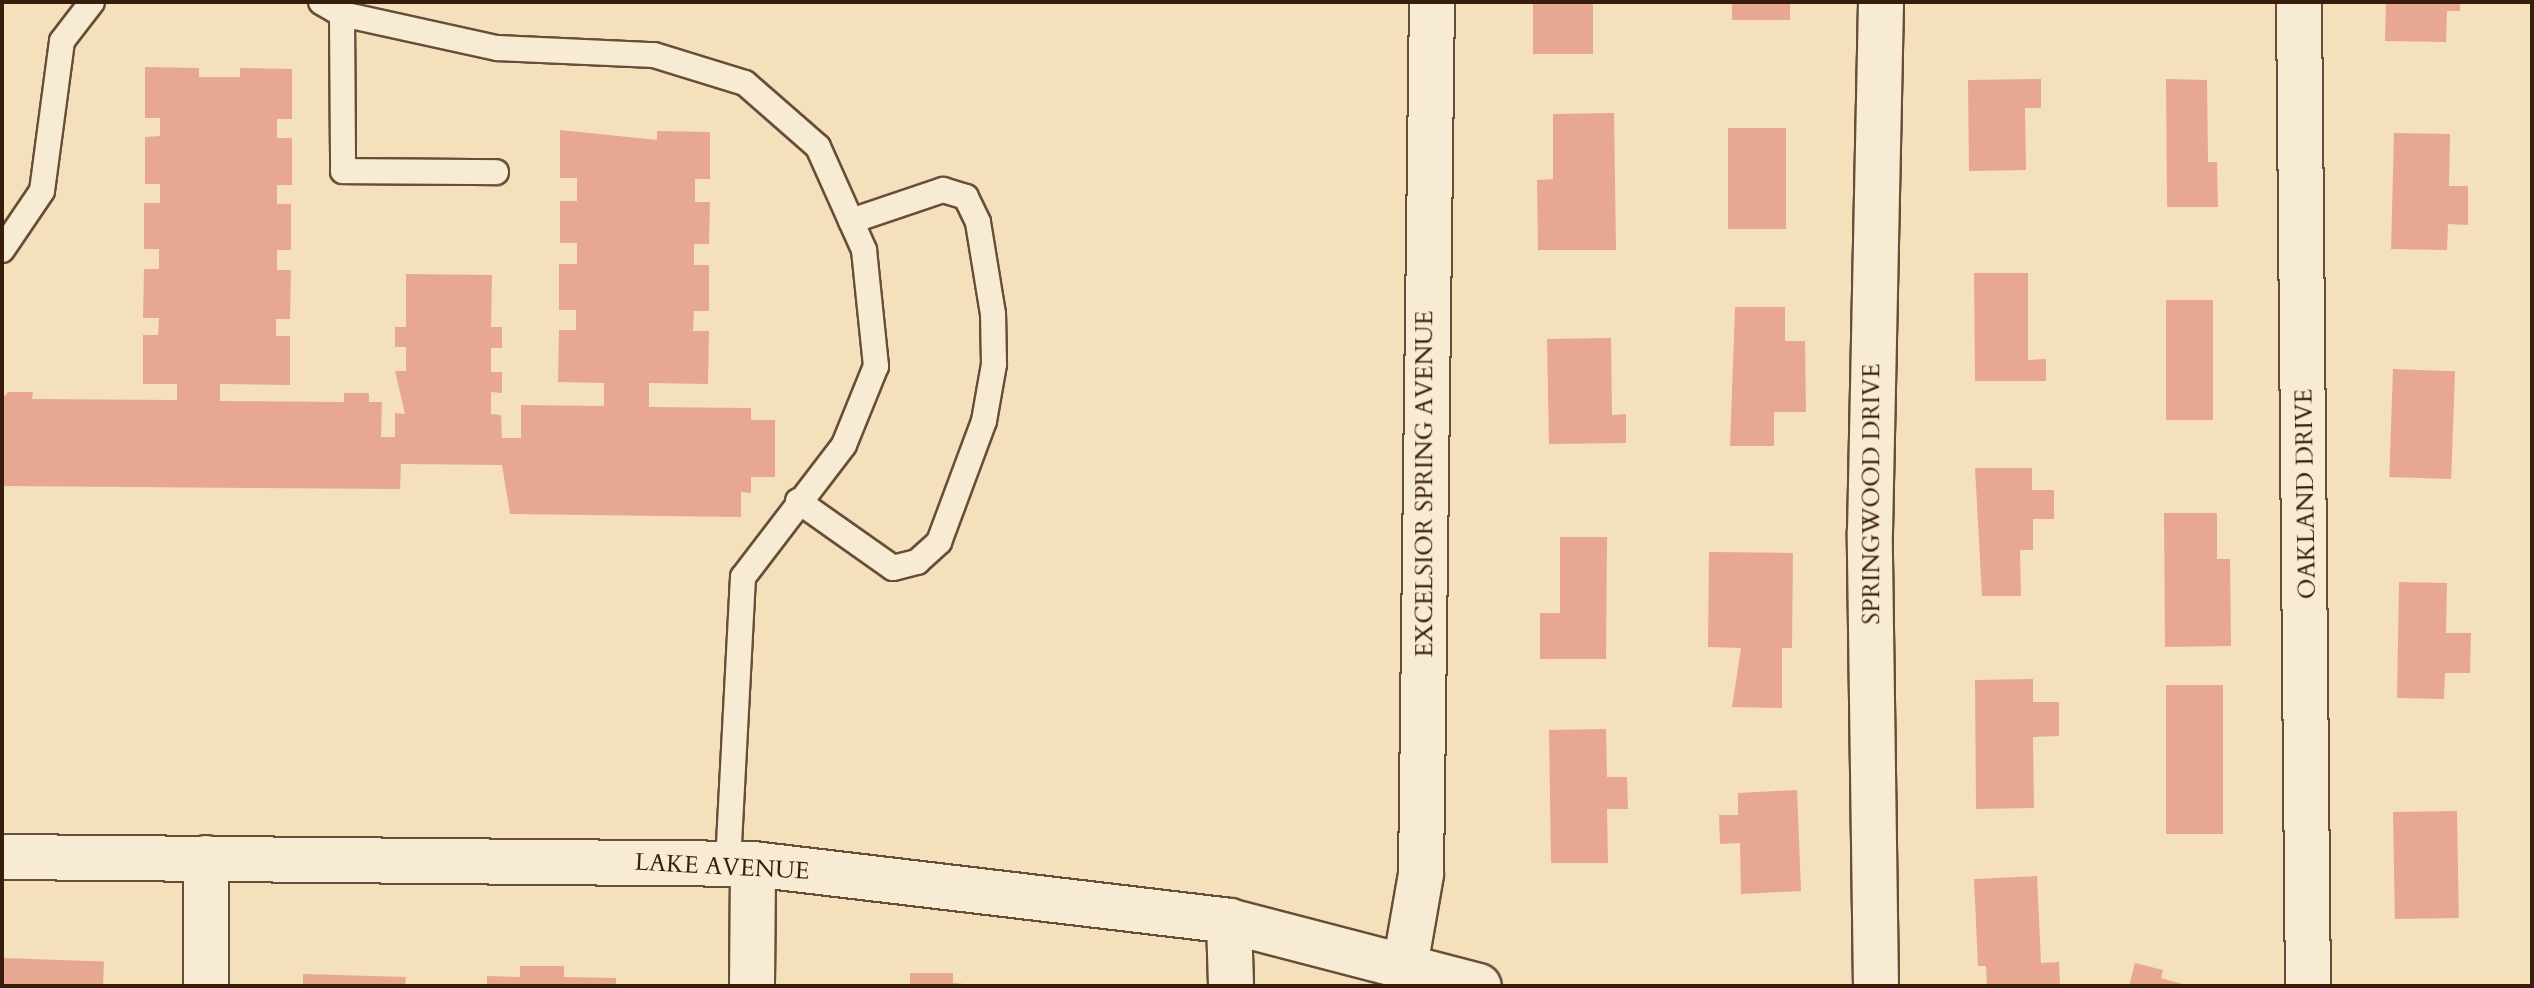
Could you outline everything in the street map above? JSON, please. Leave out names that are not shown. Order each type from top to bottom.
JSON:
[{"type":"street","name":"EXCELSIOR SPRING AVENUE","points":[[1405,966],[1421,874],[1432,2]]},
{"type":"street","name":"SPRINGWOOD DRIVE","points":[[1876,986],[1870,532],[1881,2]]},
{"type":"street","name":"OAKLAND DRIVE","points":[[2299,2],[2308,986]]},
{"type":"street","name":"LAKE AVENUE","points":[[2,857],[740,864],[1229,921],[1479,986]]},
{"type":"street","points":[[206,858],[206,986]]},
{"type":"street","points":[[740,864],[752,986]]},
{"type":"street","points":[[1229,921],[1231,986]]},
{"type":"lane","points":[[2,250],[42,191],[62,41],[92,2]]},
{"type":"lane","points":[[496,172],[343,171],[331,8],[497,48],[654,55],[745,83],[818,147],[864,250],[876,366],[844,445],[798,501],[743,577],[740,864]]},
{"type":"lane","points":[[798,501],[893,568],[917,562],[939,542],[984,421],[994,364],[993,314],[978,222],[966,197],[943,190],[851,221]]},
{"type":"building","points":[[1533,2],[1593,2],[1593,54],[1533,54]]},
{"type":"building","points":[[1732,2],[1790,2],[1790,20],[1732,20]]},
{"type":"building","points":[[2386,2],[2460,2],[2460,11],[2447,11],[2446,42],[2385,41]]},
{"type":"building","points":[[145,67],[199,68],[199,77],[240,77],[240,68],[292,69],[292,119],[277,119],[277,138],[292,138],[292,185],[277,185],[277,204],[291,204],[291,250],[277,250],[277,270],[291,270],[290,319],[276,319],[276,336],[290,336],[290,385],[220,384],[220,401],[344,402],[344,393],[369,393],[369,402],[382,402],[381,437],[395,437],[395,413],[405,414],[395,371],[406,371],[406,347],[395,347],[395,327],[406,327],[406,274],[492,275],[491,327],[502,327],[502,348],[491,348],[491,372],[502,372],[502,393],[491,392],[491,414],[501,415],[502,438],[521,438],[521,405],[604,406],[604,383],[558,382],[559,330],[576,330],[576,310],[559,310],[559,264],[577,264],[577,243],[560,243],[560,201],[577,201],[577,178],[560,178],[560,130],[657,140],[657,131],[710,132],[710,179],[695,179],[695,202],[710,202],[709,244],[694,244],[694,265],[709,265],[709,311],[694,311],[693,331],[709,331],[708,384],[649,383],[649,407],[751,408],[751,420],[775,420],[775,477],[751,477],[751,493],[741,492],[741,517],[510,514],[502,465],[401,464],[400,489],[2,486],[2,399],[8,392],[33,392],[32,399],[177,400],[177,384],[143,384],[143,335],[158,335],[159,318],[143,318],[144,269],[159,269],[159,249],[144,249],[144,203],[160,203],[160,184],[145,184],[145,137],[160,136],[160,118],[145,118]]},
{"type":"building","points":[[2041,79],[2041,108],[2025,108],[2026,170],[1969,171],[1968,80]]},
{"type":"building","points":[[2166,79],[2207,80],[2208,162],[2217,162],[2218,207],[2167,207]]},
{"type":"building","points":[[1614,113],[1616,250],[1538,250],[1537,180],[1553,179],[1553,114]]},
{"type":"building","points":[[1728,128],[1786,128],[1786,229],[1728,229]]},
{"type":"building","points":[[2394,133],[2450,134],[2449,186],[2468,186],[2468,225],[2448,224],[2447,250],[2391,249]]},
{"type":"building","points":[[1974,273],[2028,273],[2028,360],[2046,359],[2046,381],[1975,381]]},
{"type":"building","points":[[2166,300],[2213,300],[2213,420],[2166,420]]},
{"type":"building","points":[[1735,307],[1785,307],[1785,341],[1805,341],[1806,412],[1774,412],[1774,446],[1730,446]]},
{"type":"building","points":[[1611,338],[1612,415],[1626,414],[1626,443],[1549,444],[1547,339]]},
{"type":"building","points":[[2393,369],[2455,371],[2451,479],[2389,477]]},
{"type":"building","points":[[1975,468],[2032,468],[2032,490],[2054,490],[2054,519],[2033,519],[2033,550],[2020,550],[2021,596],[1982,596]]},
{"type":"building","points":[[2164,513],[2217,513],[2217,559],[2230,559],[2231,646],[2165,647]]},
{"type":"building","points":[[1560,537],[1607,537],[1606,659],[1540,659],[1540,613],[1560,613]]},
{"type":"building","points":[[1709,552],[1793,553],[1792,648],[1782,648],[1782,708],[1732,707],[1741,648],[1708,647]]},
{"type":"building","points":[[2399,582],[2447,583],[2446,633],[2471,633],[2470,673],[2445,673],[2444,699],[2397,698]]},
{"type":"building","points":[[2033,679],[2033,702],[2059,702],[2059,736],[2033,737],[2034,808],[1976,809],[1975,680]]},
{"type":"building","points":[[2166,685],[2223,685],[2223,834],[2166,834]]},
{"type":"building","points":[[1606,729],[1607,777],[1627,777],[1628,809],[1607,809],[1608,863],[1551,863],[1549,730]]},
{"type":"building","points":[[1797,790],[1801,891],[1741,894],[1740,843],[1720,844],[1719,815],[1738,815],[1738,793]]},
{"type":"building","points":[[2457,811],[2459,918],[2395,919],[2393,812]]},
{"type":"building","points":[[2037,876],[2041,963],[2059,962],[2060,986],[1987,986],[1986,966],[1978,966],[1974,879]]},
{"type":"building","points":[[2,958],[104,962],[103,986],[2,986]]},
{"type":"building","points":[[2135,963],[2163,970],[2161,978],[2189,986],[2129,986]]},
{"type":"building","points":[[520,966],[564,966],[564,977],[616,978],[616,986],[487,986],[487,976],[520,977]]},
{"type":"building","points":[[910,973],[953,973],[953,983],[988,986],[910,986]]},
{"type":"building","points":[[303,974],[406,977],[405,986],[303,986]]}]
